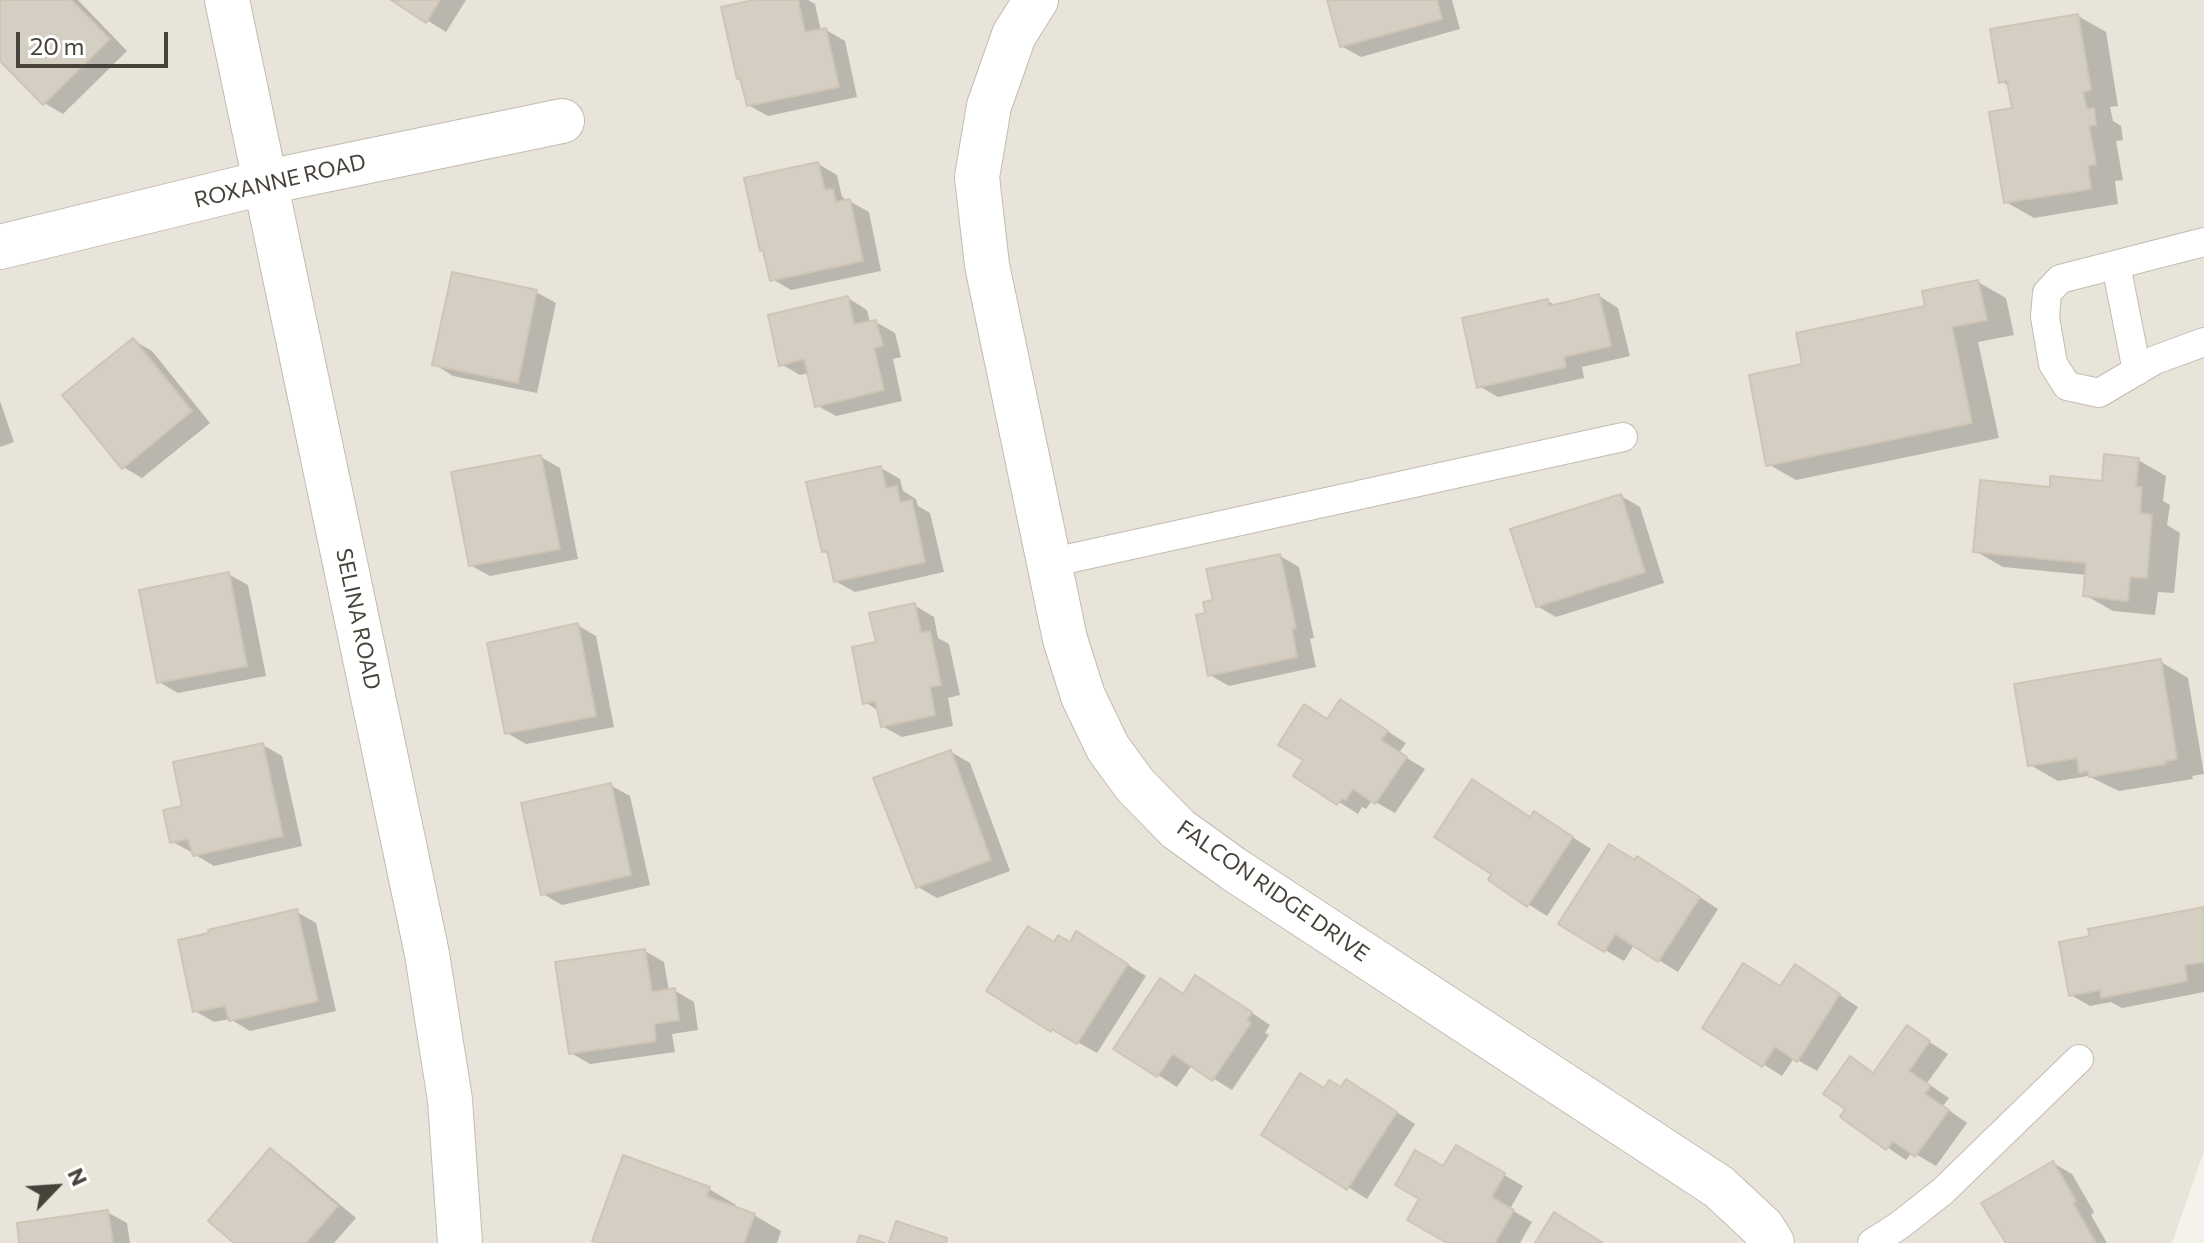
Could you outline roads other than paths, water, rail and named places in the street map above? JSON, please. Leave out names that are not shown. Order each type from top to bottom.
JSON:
[{"type":"street","name":"SELINA ROAD","points":[[227,0],[427,954],[450,1100],[460,1243]]},
{"type":"street","name":"FALCON RIDGE DRIVE","points":[[1036,0],[1014,35],[989,106],[977,177],[987,265],[1065,639],[1083,696],[1108,748],[1135,785],[1178,829],[1235,870],[1719,1187],[1762,1227],[1772,1243]]},
{"type":"street","name":"ROXANNE ROAD","points":[[0,247],[267,182],[562,121]]},
{"type":"lane","points":[[2204,242],[2060,279],[2047,293],[2045,317],[2053,364],[2067,386],[2099,393],[2155,360],[2204,342]]},
{"type":"lane","points":[[2116,265],[2137,371]]},
{"type":"lane","points":[[1049,563],[1623,437]]},
{"type":"lane","points":[[1872,1243],[1943,1191],[2079,1059]]}]
